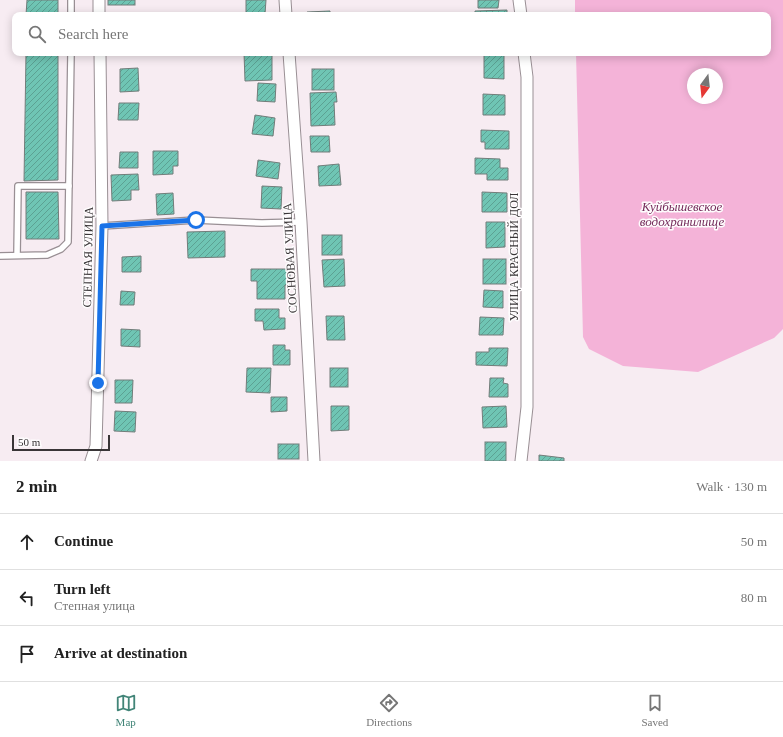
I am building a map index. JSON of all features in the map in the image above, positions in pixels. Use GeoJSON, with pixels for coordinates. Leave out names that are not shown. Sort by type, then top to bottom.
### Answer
{"type":"FeatureCollection","features":[{"type":"Feature","properties":{"kind":"street"},"geometry":{"type":"LineString","coordinates":[[99,0],[99,12]]}},
{"type":"Feature","properties":{"kind":"street"},"geometry":{"type":"LineString","coordinates":[[285,0],[286,12]]}},
{"type":"Feature","properties":{"kind":"street"},"geometry":{"type":"LineString","coordinates":[[519,0],[521,12]]}},
{"type":"Feature","properties":{"kind":"street","name":"СТЕПНАЯ УЛИЦА"},"geometry":{"type":"LineString","coordinates":[[91,461],[96,446],[102,226],[100,56]]}},
{"type":"Feature","properties":{"kind":"street","name":"СОСНОВАЯ УЛИЦА"},"geometry":{"type":"LineString","coordinates":[[289,56],[301,222],[314,461]]}},
{"type":"Feature","properties":{"kind":"street","name":"УЛИЦА КРАСНЫЙ ДОЛ"},"geometry":{"type":"LineString","coordinates":[[521,461],[527,407],[527,76],[524,56]]}},
{"type":"Feature","properties":{"kind":"lane"},"geometry":{"type":"LineString","coordinates":[[71,0],[71,12]]}},
{"type":"Feature","properties":{"kind":"lane"},"geometry":{"type":"LineString","coordinates":[[0,256],[47,255],[60,249],[68,242],[71,56]]}},
{"type":"Feature","properties":{"kind":"lane"},"geometry":{"type":"LineString","coordinates":[[17,255],[18,186],[69,186]]}},
{"type":"Feature","properties":{"kind":"lane"},"geometry":{"type":"LineString","coordinates":[[102,226],[196,220],[301,222]]}},
{"type":"Feature","properties":{"kind":"water","name":"Куйбышевское водохранилище"},"geometry":{"type":"Polygon","coordinates":[[[575,0],[783,0],[783,329],[774,338],[698,372],[623,366],[589,349],[583,337],[576,56],[771,56],[771,12],[575,12],[575,0]]]}},
{"type":"Feature","properties":{"kind":"building"},"geometry":{"type":"Polygon","coordinates":[[[27,0],[58,0],[58,12],[26,12],[27,0]]]}},
{"type":"Feature","properties":{"kind":"building"},"geometry":{"type":"Polygon","coordinates":[[[108,0],[135,0],[135,5],[108,5],[108,0]]]}},
{"type":"Feature","properties":{"kind":"building"},"geometry":{"type":"Polygon","coordinates":[[[246,0],[266,0],[265,12],[246,12],[246,0]]]}},
{"type":"Feature","properties":{"kind":"building"},"geometry":{"type":"Polygon","coordinates":[[[478,0],[499,0],[498,8],[478,8],[478,0]]]}},
{"type":"Feature","properties":{"kind":"building"},"geometry":{"type":"Polygon","coordinates":[[[507,10],[507,12],[475,12],[507,10]]]}},
{"type":"Feature","properties":{"kind":"building"},"geometry":{"type":"Polygon","coordinates":[[[330,11],[330,12],[307,12],[330,11]]]}},
{"type":"Feature","properties":{"kind":"building"},"geometry":{"type":"Polygon","coordinates":[[[26,56],[58,56],[58,180],[24,181],[26,56]]]}},
{"type":"Feature","properties":{"kind":"building"},"geometry":{"type":"Polygon","coordinates":[[[244,56],[272,56],[272,80],[245,81],[244,56]]]}},
{"type":"Feature","properties":{"kind":"building"},"geometry":{"type":"Polygon","coordinates":[[[484,56],[504,56],[504,79],[484,78],[484,56]]]}},
{"type":"Feature","properties":{"kind":"building"},"geometry":{"type":"Polygon","coordinates":[[[138,68],[139,91],[120,92],[120,69],[138,68]]]}},
{"type":"Feature","properties":{"kind":"building"},"geometry":{"type":"Polygon","coordinates":[[[312,69],[334,69],[334,90],[312,90],[312,69]]]}},
{"type":"Feature","properties":{"kind":"building"},"geometry":{"type":"Polygon","coordinates":[[[258,83],[276,84],[275,102],[257,101],[258,83]]]}},
{"type":"Feature","properties":{"kind":"building"},"geometry":{"type":"Polygon","coordinates":[[[336,92],[337,102],[334,102],[335,125],[311,126],[310,93],[336,92]]]}},
{"type":"Feature","properties":{"kind":"building"},"geometry":{"type":"Polygon","coordinates":[[[483,94],[505,95],[505,115],[483,115],[483,94]]]}},
{"type":"Feature","properties":{"kind":"building"},"geometry":{"type":"Polygon","coordinates":[[[119,103],[139,103],[138,120],[118,120],[119,103]]]}},
{"type":"Feature","properties":{"kind":"building"},"geometry":{"type":"Polygon","coordinates":[[[255,115],[275,118],[273,136],[252,134],[255,115]]]}},
{"type":"Feature","properties":{"kind":"building"},"geometry":{"type":"Polygon","coordinates":[[[481,130],[509,131],[509,149],[485,149],[485,142],[481,142],[481,130]]]}},
{"type":"Feature","properties":{"kind":"building"},"geometry":{"type":"Polygon","coordinates":[[[310,136],[329,136],[330,152],[311,152],[310,136]]]}},
{"type":"Feature","properties":{"kind":"building"},"geometry":{"type":"Polygon","coordinates":[[[153,151],[178,151],[178,166],[173,166],[173,174],[153,175],[153,151]]]}},
{"type":"Feature","properties":{"kind":"building"},"geometry":{"type":"Polygon","coordinates":[[[120,152],[138,152],[138,168],[119,168],[120,152]]]}},
{"type":"Feature","properties":{"kind":"building"},"geometry":{"type":"Polygon","coordinates":[[[475,158],[500,159],[500,168],[508,168],[508,180],[487,180],[487,174],[475,174],[475,158]]]}},
{"type":"Feature","properties":{"kind":"building"},"geometry":{"type":"Polygon","coordinates":[[[258,160],[280,163],[278,179],[256,176],[258,160]]]}},
{"type":"Feature","properties":{"kind":"building"},"geometry":{"type":"Polygon","coordinates":[[[339,164],[341,185],[319,186],[318,166],[339,164]]]}},
{"type":"Feature","properties":{"kind":"building"},"geometry":{"type":"Polygon","coordinates":[[[138,174],[139,190],[131,190],[131,200],[112,201],[111,175],[138,174]]]}},
{"type":"Feature","properties":{"kind":"building"},"geometry":{"type":"Polygon","coordinates":[[[262,186],[282,187],[281,209],[261,208],[262,186]]]}},
{"type":"Feature","properties":{"kind":"building"},"geometry":{"type":"Polygon","coordinates":[[[26,192],[58,192],[59,239],[26,239],[26,192]]]}},
{"type":"Feature","properties":{"kind":"building"},"geometry":{"type":"Polygon","coordinates":[[[482,192],[507,193],[507,212],[482,212],[482,192]]]}},
{"type":"Feature","properties":{"kind":"building"},"geometry":{"type":"Polygon","coordinates":[[[173,193],[174,214],[157,215],[156,194],[173,193]]]}},
{"type":"Feature","properties":{"kind":"building"},"geometry":{"type":"Polygon","coordinates":[[[486,222],[505,222],[505,247],[486,248],[486,222]]]}},
{"type":"Feature","properties":{"kind":"building"},"geometry":{"type":"Polygon","coordinates":[[[225,231],[225,257],[188,258],[187,232],[225,231]]]}},
{"type":"Feature","properties":{"kind":"building"},"geometry":{"type":"Polygon","coordinates":[[[322,235],[342,235],[342,255],[322,255],[322,235]]]}},
{"type":"Feature","properties":{"kind":"building"},"geometry":{"type":"Polygon","coordinates":[[[141,256],[141,272],[122,272],[122,257],[141,256]]]}},
{"type":"Feature","properties":{"kind":"building"},"geometry":{"type":"Polygon","coordinates":[[[344,259],[345,286],[324,287],[322,260],[344,259]]]}},
{"type":"Feature","properties":{"kind":"building"},"geometry":{"type":"Polygon","coordinates":[[[483,259],[506,259],[506,284],[483,284],[483,259]]]}},
{"type":"Feature","properties":{"kind":"building"},"geometry":{"type":"Polygon","coordinates":[[[251,269],[290,269],[290,285],[285,285],[285,299],[257,299],[257,281],[251,281],[251,269]]]}},
{"type":"Feature","properties":{"kind":"building"},"geometry":{"type":"Polygon","coordinates":[[[484,290],[503,291],[503,308],[483,307],[484,290]]]}},
{"type":"Feature","properties":{"kind":"building"},"geometry":{"type":"Polygon","coordinates":[[[121,291],[135,292],[134,305],[120,305],[121,291]]]}},
{"type":"Feature","properties":{"kind":"building"},"geometry":{"type":"Polygon","coordinates":[[[255,309],[279,309],[279,318],[285,318],[285,329],[264,330],[263,321],[255,321],[255,309]]]}},
{"type":"Feature","properties":{"kind":"building"},"geometry":{"type":"Polygon","coordinates":[[[326,316],[344,316],[345,340],[327,340],[326,316]]]}},
{"type":"Feature","properties":{"kind":"building"},"geometry":{"type":"Polygon","coordinates":[[[480,317],[504,318],[503,335],[479,335],[480,317]]]}},
{"type":"Feature","properties":{"kind":"building"},"geometry":{"type":"Polygon","coordinates":[[[121,329],[140,330],[140,347],[121,346],[121,329]]]}},
{"type":"Feature","properties":{"kind":"building"},"geometry":{"type":"Polygon","coordinates":[[[273,345],[285,345],[285,350],[290,350],[290,365],[273,365],[273,345]]]}},
{"type":"Feature","properties":{"kind":"building"},"geometry":{"type":"Polygon","coordinates":[[[489,348],[508,348],[507,366],[476,365],[476,352],[489,352],[489,348]]]}},
{"type":"Feature","properties":{"kind":"building"},"geometry":{"type":"Polygon","coordinates":[[[247,368],[271,368],[270,393],[246,392],[247,368]]]}},
{"type":"Feature","properties":{"kind":"building"},"geometry":{"type":"Polygon","coordinates":[[[330,368],[348,368],[348,387],[330,387],[330,368]]]}},
{"type":"Feature","properties":{"kind":"building"},"geometry":{"type":"Polygon","coordinates":[[[490,378],[504,378],[503,383],[508,384],[508,397],[489,397],[490,378]]]}},
{"type":"Feature","properties":{"kind":"building"},"geometry":{"type":"Polygon","coordinates":[[[115,380],[133,380],[132,403],[115,403],[115,380]]]}},
{"type":"Feature","properties":{"kind":"building"},"geometry":{"type":"Polygon","coordinates":[[[271,397],[287,397],[287,411],[271,412],[271,397]]]}},
{"type":"Feature","properties":{"kind":"building"},"geometry":{"type":"Polygon","coordinates":[[[331,406],[349,406],[349,430],[331,431],[331,406]]]}},
{"type":"Feature","properties":{"kind":"building"},"geometry":{"type":"Polygon","coordinates":[[[506,406],[507,427],[483,428],[482,407],[506,406]]]}},
{"type":"Feature","properties":{"kind":"building"},"geometry":{"type":"Polygon","coordinates":[[[115,411],[136,412],[135,432],[114,431],[115,411]]]}},
{"type":"Feature","properties":{"kind":"building"},"geometry":{"type":"Polygon","coordinates":[[[485,442],[506,442],[506,461],[485,461],[485,442]]]}},
{"type":"Feature","properties":{"kind":"building"},"geometry":{"type":"Polygon","coordinates":[[[278,444],[299,444],[299,459],[278,459],[278,444]]]}},
{"type":"Feature","properties":{"kind":"building"},"geometry":{"type":"Polygon","coordinates":[[[539,455],[564,458],[564,461],[539,461],[539,455]]]}},
{"type":"Feature","properties":{"kind":"route"},"geometry":{"type":"LineString","coordinates":[[98,383],[102,226],[196,220]]}}]}
